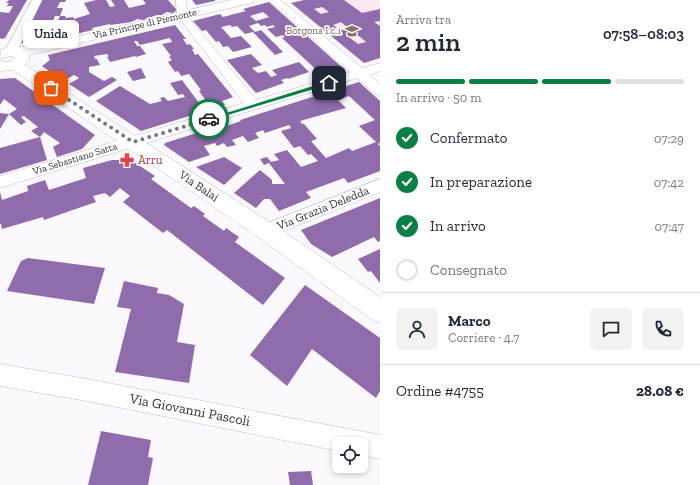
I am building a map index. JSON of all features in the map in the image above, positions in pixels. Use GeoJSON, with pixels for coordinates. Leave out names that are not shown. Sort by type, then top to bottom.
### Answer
{"type":"FeatureCollection","features":[{"type":"Feature","properties":{"kind":"street"},"geometry":{"type":"LineString","coordinates":[[7,61],[37,0]]}},
{"type":"Feature","properties":{"kind":"street"},"geometry":{"type":"LineString","coordinates":[[181,0],[182,15],[253,106]]}},
{"type":"Feature","properties":{"kind":"street","name":"Via Principe di Piemonte"},"geometry":{"type":"LineString","coordinates":[[7,61],[37,50],[247,0]]}},
{"type":"Feature","properties":{"kind":"street"},"geometry":{"type":"LineString","coordinates":[[274,0],[380,91]]}},
{"type":"Feature","properties":{"kind":"street","name":"Via Balai"},"geometry":{"type":"LineString","coordinates":[[7,61],[133,142],[266,231],[380,311]]}},
{"type":"Feature","properties":{"kind":"street","name":"Via Sebastiano Satta"},"geometry":{"type":"LineString","coordinates":[[0,182],[380,68]]}},
{"type":"Feature","properties":{"kind":"street","name":"Via Grazia Deledda"},"geometry":{"type":"LineString","coordinates":[[266,231],[380,185]]}},
{"type":"Feature","properties":{"kind":"street","name":"Via Giovanni Pascoli"},"geometry":{"type":"LineString","coordinates":[[0,375],[380,447]]}},
{"type":"Feature","properties":{"kind":"shaded area","name":"Borgona I.c.1"},"geometry":{"type":"Polygon","coordinates":[[[304,0],[380,0],[380,58],[364,63],[291,3],[304,0]]]}},
{"type":"Feature","properties":{"kind":"building"},"geometry":{"type":"Polygon","coordinates":[[[9,0],[27,0],[5,38],[2,39],[0,38],[0,12],[9,13],[13,6],[7,6],[9,3],[6,3],[9,0]]]}},
{"type":"Feature","properties":{"kind":"building"},"geometry":{"type":"Polygon","coordinates":[[[42,0],[66,0],[65,2],[60,2],[57,8],[63,8],[60,16],[55,16],[53,21],[49,20],[47,24],[30,23],[42,0]]]}},
{"type":"Feature","properties":{"kind":"building"},"geometry":{"type":"Polygon","coordinates":[[[96,0],[106,0],[110,7],[115,6],[111,0],[124,0],[129,8],[146,4],[143,0],[168,0],[177,10],[173,13],[166,12],[163,15],[157,15],[143,20],[137,19],[132,22],[110,24],[92,28],[93,30],[31,44],[20,43],[27,28],[46,29],[44,33],[51,34],[56,23],[60,22],[58,20],[60,16],[65,16],[66,18],[73,17],[74,19],[90,14],[84,3],[96,0]]]}},
{"type":"Feature","properties":{"kind":"building"},"geometry":{"type":"Polygon","coordinates":[[[192,0],[215,0],[215,1],[196,5],[192,0]]]}},
{"type":"Feature","properties":{"kind":"building","name":"Borgona I.c.1"},"geometry":{"type":"Polygon","coordinates":[[[304,0],[344,0],[362,13],[380,9],[380,21],[374,22],[380,26],[380,58],[364,63],[291,3],[304,0]],[[322,7],[314,9],[321,14],[329,12],[322,7]],[[341,22],[333,25],[340,30],[348,28],[341,22]],[[359,36],[350,38],[358,44],[366,42],[359,36]]]}},
{"type":"Feature","properties":{"kind":"building"},"geometry":{"type":"Polygon","coordinates":[[[269,2],[344,69],[322,75],[282,38],[285,37],[283,35],[276,37],[267,29],[275,27],[273,25],[267,27],[265,25],[261,26],[258,23],[249,26],[255,32],[261,30],[283,52],[275,55],[253,32],[245,34],[237,26],[232,27],[230,25],[221,27],[231,38],[241,36],[252,47],[233,52],[228,46],[223,47],[219,41],[216,42],[206,30],[202,31],[193,21],[220,14],[223,17],[246,11],[243,9],[269,2]],[[263,12],[250,16],[256,21],[269,17],[263,12]]]}},
{"type":"Feature","properties":{"kind":"building"},"geometry":{"type":"Polygon","coordinates":[[[175,25],[186,39],[183,39],[187,45],[190,44],[194,49],[192,49],[195,55],[198,54],[233,97],[222,101],[225,105],[212,109],[199,91],[201,90],[189,74],[181,76],[178,71],[175,72],[168,62],[172,60],[169,57],[171,56],[162,44],[172,42],[170,38],[140,45],[137,41],[134,41],[146,54],[136,57],[110,62],[107,54],[94,56],[100,65],[89,67],[89,72],[104,81],[112,77],[117,80],[89,97],[69,84],[79,78],[74,75],[63,81],[42,66],[50,60],[48,55],[175,25]]]}},
{"type":"Feature","properties":{"kind":"building"},"geometry":{"type":"Polygon","coordinates":[[[251,54],[262,65],[252,68],[258,73],[266,71],[271,77],[277,75],[272,70],[299,62],[309,72],[281,80],[284,83],[256,93],[227,60],[251,54]]]}},
{"type":"Feature","properties":{"kind":"building"},"geometry":{"type":"Polygon","coordinates":[[[141,68],[146,78],[133,81],[127,72],[141,68]]]}},
{"type":"Feature","properties":{"kind":"building"},"geometry":{"type":"Polygon","coordinates":[[[15,78],[95,135],[82,149],[57,157],[53,147],[60,143],[44,132],[40,137],[31,131],[38,127],[24,116],[21,117],[26,122],[21,125],[9,114],[17,109],[4,99],[0,105],[0,79],[15,78]]]}},
{"type":"Feature","properties":{"kind":"building"},"geometry":{"type":"Polygon","coordinates":[[[182,80],[205,111],[141,131],[96,101],[120,86],[150,104],[162,101],[160,98],[164,97],[168,101],[185,97],[183,94],[178,95],[170,83],[182,80]]]}},
{"type":"Feature","properties":{"kind":"building"},"geometry":{"type":"Polygon","coordinates":[[[359,82],[380,101],[380,143],[378,144],[380,146],[380,171],[348,183],[344,178],[306,192],[311,198],[279,211],[270,199],[264,199],[256,208],[234,193],[260,170],[272,180],[272,184],[285,184],[269,163],[264,165],[260,159],[267,157],[271,162],[279,160],[274,154],[287,150],[301,167],[318,161],[311,154],[308,155],[300,146],[294,148],[281,131],[291,128],[289,125],[265,133],[263,130],[255,133],[259,138],[248,142],[243,136],[232,140],[236,145],[227,147],[224,143],[217,146],[215,143],[204,146],[210,155],[189,162],[164,145],[165,143],[222,125],[224,127],[241,121],[240,120],[359,82]],[[349,96],[338,100],[346,108],[300,121],[317,139],[311,141],[326,158],[349,148],[352,151],[376,142],[359,126],[375,120],[349,96]]]}},
{"type":"Feature","properties":{"kind":"building"},"geometry":{"type":"Polygon","coordinates":[[[0,113],[9,114],[0,129],[0,113]]]}},
{"type":"Feature","properties":{"kind":"building"},"geometry":{"type":"Polygon","coordinates":[[[40,137],[47,160],[0,174],[0,148],[40,137]]]}},
{"type":"Feature","properties":{"kind":"building"},"geometry":{"type":"Polygon","coordinates":[[[224,157],[242,168],[224,185],[196,167],[224,157]]]}},
{"type":"Feature","properties":{"kind":"building"},"geometry":{"type":"Polygon","coordinates":[[[112,160],[131,160],[155,176],[151,179],[191,208],[194,206],[205,214],[203,216],[224,231],[226,228],[239,237],[235,242],[285,278],[263,305],[167,230],[163,233],[123,202],[130,196],[120,188],[110,197],[105,193],[93,196],[96,202],[44,220],[43,217],[2,229],[0,224],[0,192],[2,200],[28,191],[27,186],[45,180],[49,190],[86,178],[83,168],[112,160]]]}},
{"type":"Feature","properties":{"kind":"building"},"geometry":{"type":"Polygon","coordinates":[[[380,198],[380,241],[378,242],[374,237],[332,257],[311,244],[301,230],[380,198]]]}},
{"type":"Feature","properties":{"kind":"building"},"geometry":{"type":"Polygon","coordinates":[[[380,249],[380,283],[371,271],[368,272],[358,259],[380,249]]]}},
{"type":"Feature","properties":{"kind":"building"},"geometry":{"type":"Polygon","coordinates":[[[28,258],[105,268],[94,304],[7,291],[21,261],[28,258]]]}},
{"type":"Feature","properties":{"kind":"building"},"geometry":{"type":"Polygon","coordinates":[[[124,281],[158,288],[157,293],[169,295],[184,304],[177,342],[195,345],[189,383],[115,372],[131,309],[117,307],[124,281]]]}},
{"type":"Feature","properties":{"kind":"building"},"geometry":{"type":"Polygon","coordinates":[[[305,285],[380,338],[380,391],[376,398],[312,349],[287,386],[250,355],[305,285]]]}},
{"type":"Feature","properties":{"kind":"building"},"geometry":{"type":"Polygon","coordinates":[[[101,431],[151,440],[148,457],[153,458],[148,485],[88,485],[101,431]]]}},
{"type":"Feature","properties":{"kind":"building"},"geometry":{"type":"Polygon","coordinates":[[[311,471],[313,485],[290,485],[288,472],[311,471]]]}},
{"type":"Feature","properties":{"kind":"way so far"},"geometry":{"type":"LineString","coordinates":[[51,88],[133,142],[209,119]]}},
{"type":"Feature","properties":{"kind":"place","name":"Borgona I.c.1"},"geometry":{"type":"Point","coordinates":[352,31]}},
{"type":"Feature","properties":{"kind":"place","name":"Unida"},"geometry":{"type":"Point","coordinates":[51,88]}},
{"type":"Feature","properties":{"kind":"place","name":"Arru"},"geometry":{"type":"Point","coordinates":[127,160]}},
{"type":"Feature","properties":{"kind":"route"},"geometry":{"type":"LineString","coordinates":[[209,119],[329,83]]}}]}
